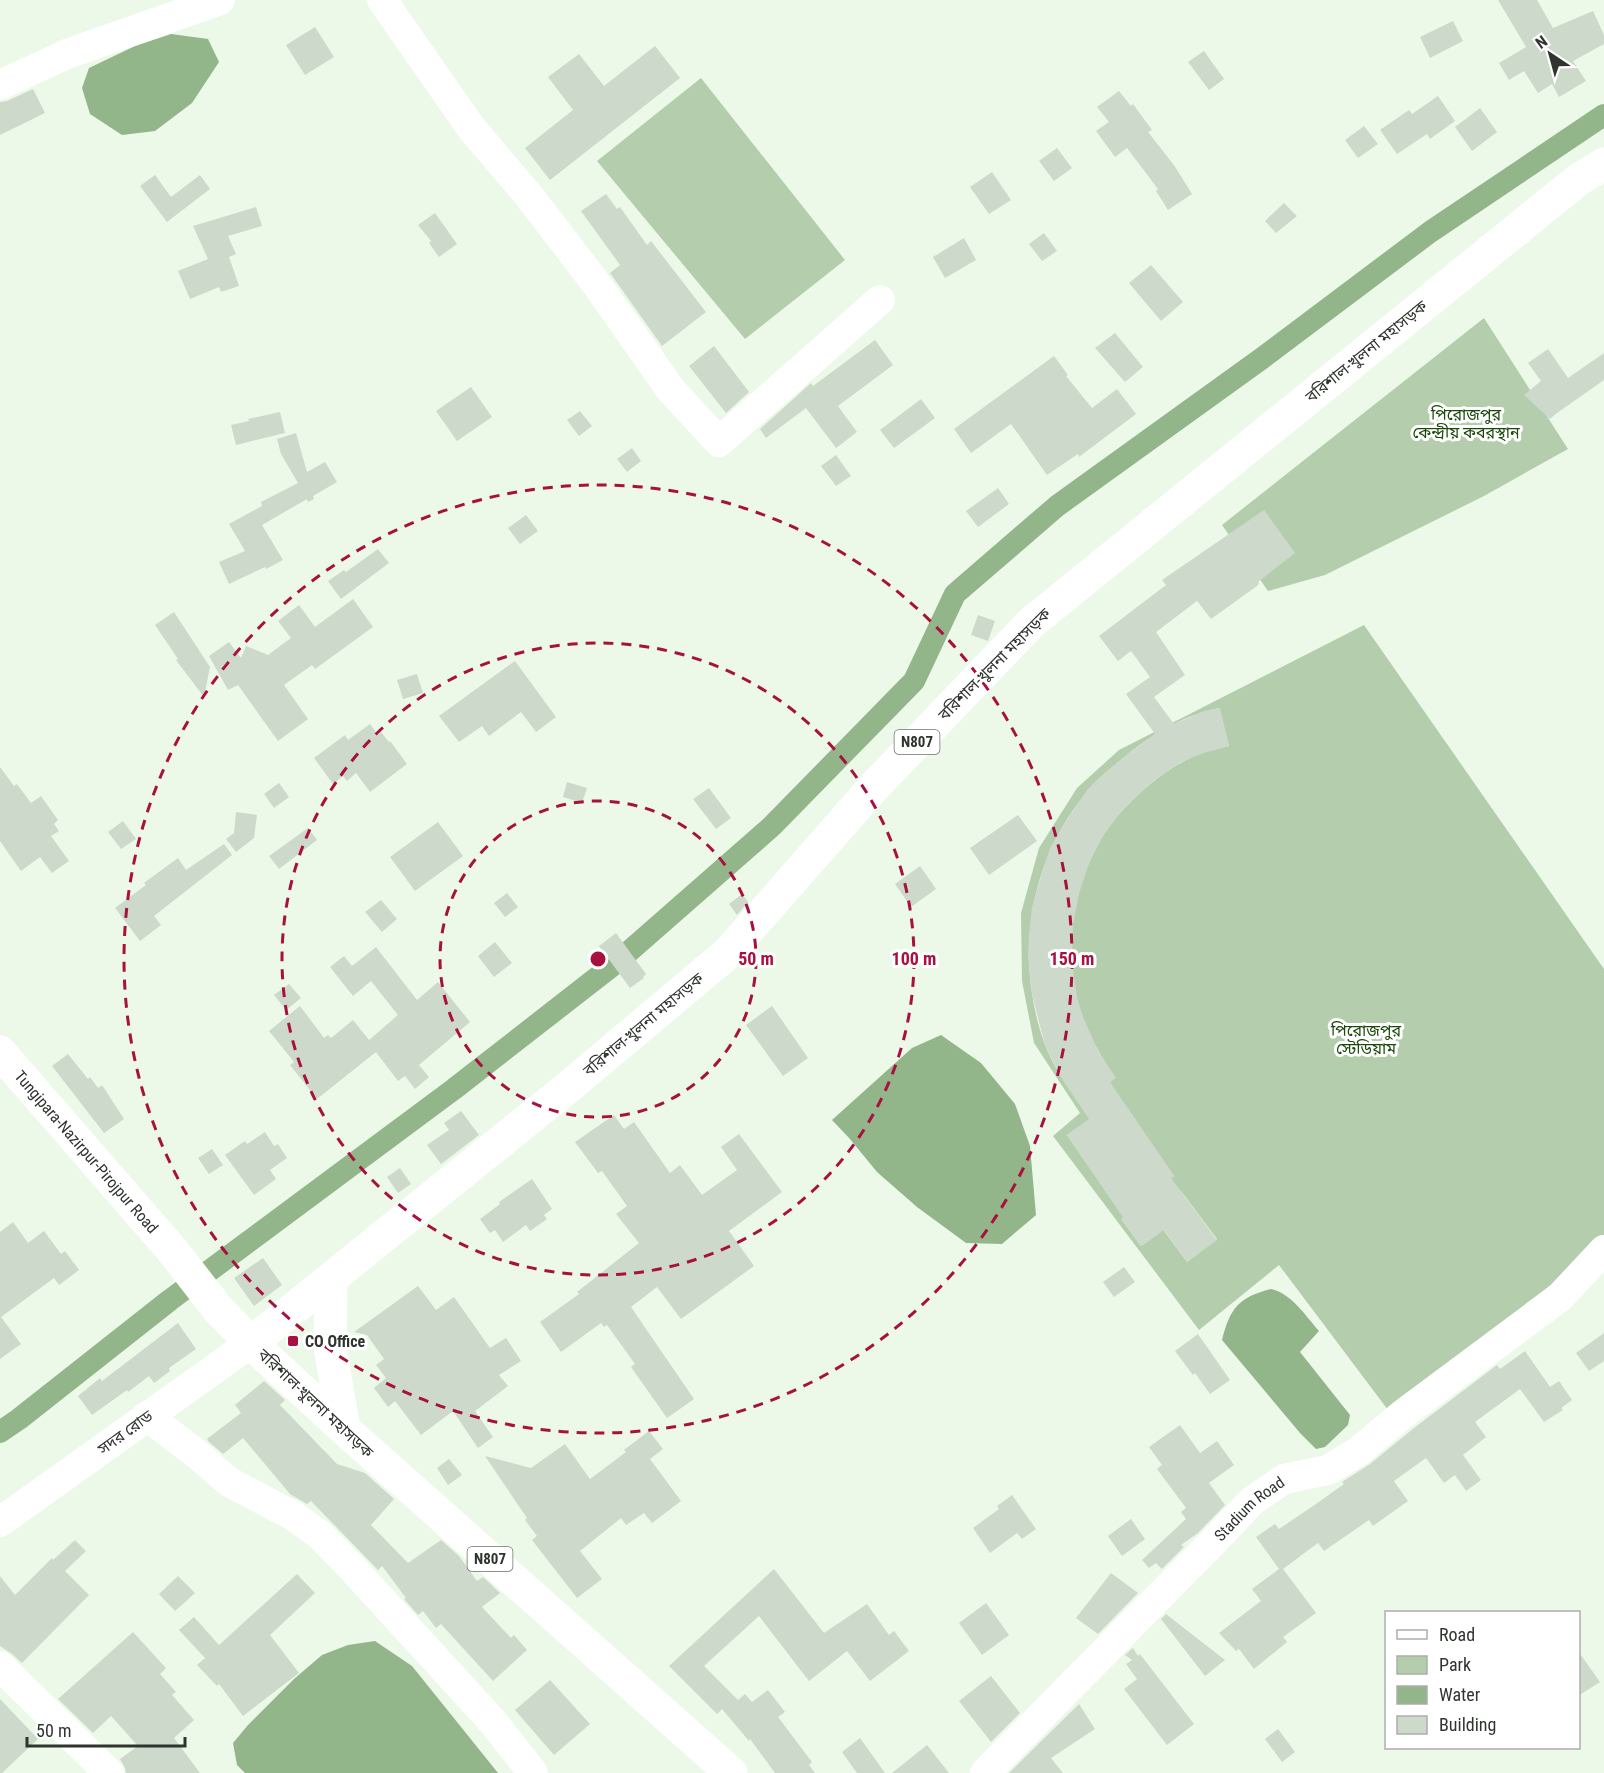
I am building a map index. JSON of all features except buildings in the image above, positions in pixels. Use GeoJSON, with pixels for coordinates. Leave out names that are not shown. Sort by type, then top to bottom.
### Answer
{"type":"FeatureCollection","features":[{"type":"Feature","properties":{"kind":"main road","name":"বরিশাল-খুলনা মহাসড়ক"},"geometry":{"type":"LineString","coordinates":[[731,1773],[344,1429],[251,1343],[332,1280],[566,1089],[728,953],[872,789],[1031,623],[1578,180],[1604,164]]}},
{"type":"Feature","properties":{"kind":"main road","name":"Tungipara-Nazirpur-Pirojpur Road"},"geometry":{"type":"LineString","coordinates":[[0,1052],[172,1250],[218,1309],[251,1343]]}},
{"type":"Feature","properties":{"kind":"main road"},"geometry":{"type":"LineString","coordinates":[[332,1280],[330,1347],[344,1429]]}},
{"type":"Feature","properties":{"kind":"street"},"geometry":{"type":"LineString","coordinates":[[0,86],[67,54],[220,0]]}},
{"type":"Feature","properties":{"kind":"street"},"geometry":{"type":"LineString","coordinates":[[382,0],[472,129],[529,196],[588,273],[671,390],[719,442],[880,300]]}},
{"type":"Feature","properties":{"kind":"street","name":"Stadium Road"},"geometry":{"type":"LineString","coordinates":[[985,1773],[1252,1501],[1284,1479],[1328,1470],[1359,1451],[1403,1414],[1560,1297],[1604,1250]]}},
{"type":"Feature","properties":{"kind":"street","name":"সদর রোড"},"geometry":{"type":"LineString","coordinates":[[0,1522],[251,1343]]}},
{"type":"Feature","properties":{"kind":"street"},"geometry":{"type":"LineString","coordinates":[[147,1416],[229,1482],[292,1515],[318,1534],[493,1722],[533,1773]]}},
{"type":"Feature","properties":{"kind":"street"},"geometry":{"type":"LineString","coordinates":[[0,1666],[109,1773]]}},
{"type":"Feature","properties":{"kind":"green space"},"geometry":{"type":"Polygon","coordinates":[[[701,78],[845,260],[745,339],[597,161],[701,78]]]}},
{"type":"Feature","properties":{"kind":"green space","name":"পিরোজপুর কেন্দ্রীয় কবরস্থান"},"geometry":{"type":"Polygon","coordinates":[[[1484,318],[1568,449],[1484,496],[1325,575],[1268,591],[1222,525],[1484,318]]]}},
{"type":"Feature","properties":{"kind":"green space","name":"পিরোজপুর স্টেডিয়াম"},"geometry":{"type":"Polygon","coordinates":[[[1364,625],[1604,969],[1604,1242],[1391,1414],[1279,1265],[1199,1330],[1053,1136],[1080,1113],[1034,1043],[1022,981],[1021,913],[1039,848],[1077,788],[1119,750],[1364,625]],[[1219,708],[1177,722],[1151,737],[1097,780],[1067,819],[1051,849],[1040,880],[1032,912],[1029,946],[1030,979],[1035,1012],[1048,1053],[1079,1104],[1115,1078],[1090,1034],[1076,994],[1071,944],[1079,893],[1097,846],[1110,825],[1133,800],[1161,776],[1182,762],[1205,752],[1229,746],[1219,708]],[[1120,1098],[1067,1135],[1120,1212],[1174,1176],[1120,1098]],[[1181,1191],[1151,1213],[1187,1262],[1217,1239],[1181,1191]],[[1121,1219],[1141,1246],[1158,1234],[1121,1219]]]}},
{"type":"Feature","properties":{"kind":"water"},"geometry":{"type":"Polygon","coordinates":[[[171,34],[208,39],[219,62],[192,103],[155,131],[122,135],[90,114],[82,88],[89,68],[135,46],[171,34]]]}},
{"type":"Feature","properties":{"kind":"water"},"geometry":{"type":"Polygon","coordinates":[[[941,1035],[981,1063],[1015,1104],[1030,1146],[1036,1215],[1002,1244],[966,1243],[917,1207],[877,1172],[832,1120],[912,1048],[941,1035]]]}},
{"type":"Feature","properties":{"kind":"water"},"geometry":{"type":"Polygon","coordinates":[[[1271,1289],[1292,1300],[1319,1331],[1300,1352],[1350,1415],[1348,1425],[1325,1447],[1316,1449],[1300,1433],[1222,1340],[1237,1306],[1251,1296],[1271,1289]]]}},
{"type":"Feature","properties":{"kind":"water"},"geometry":{"type":"Polygon","coordinates":[[[375,1641],[412,1666],[498,1773],[245,1773],[237,1765],[233,1743],[294,1679],[322,1655],[348,1645],[375,1641]]]}},
{"type":"Feature","properties":{"kind":"waterway"},"geometry":{"type":"LineString","coordinates":[[0,1432],[170,1300],[454,1089],[617,962],[772,826],[914,681],[955,594],[1057,506],[1261,359],[1430,232],[1604,115]]}},
{"type":"Feature","properties":{"kind":"place","name":"CO Office"},"geometry":{"type":"Point","coordinates":[293,1341]}}]}
